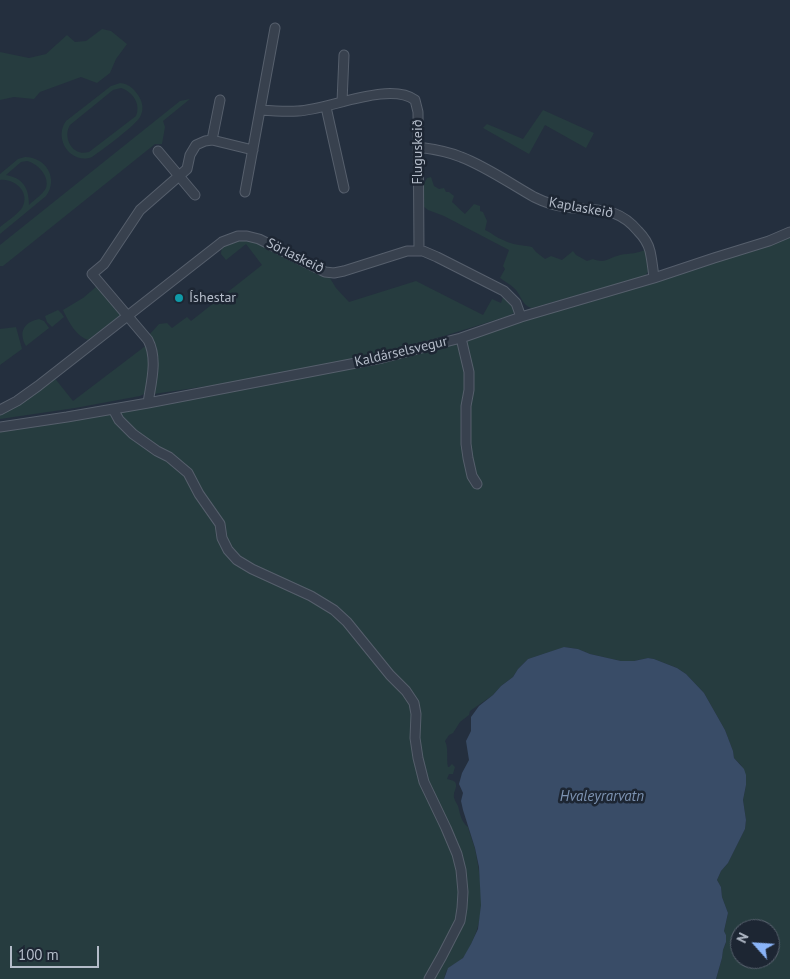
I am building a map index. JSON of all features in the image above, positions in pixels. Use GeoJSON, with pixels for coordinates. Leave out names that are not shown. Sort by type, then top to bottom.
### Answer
{"type":"FeatureCollection","features":[{"type":"Feature","properties":{"kind":"street"},"geometry":{"type":"LineString","coordinates":[[245,192],[275,28]]}},
{"type":"Feature","properties":{"kind":"street"},"geometry":{"type":"LineString","coordinates":[[342,102],[344,55]]}},
{"type":"Feature","properties":{"kind":"street","name":"Fluguskeið"},"geometry":{"type":"LineString","coordinates":[[260,110],[299,111],[385,94],[402,94],[415,100],[418,112],[419,250]]}},
{"type":"Feature","properties":{"kind":"street"},"geometry":{"type":"LineString","coordinates":[[212,140],[220,100]]}},
{"type":"Feature","properties":{"kind":"street"},"geometry":{"type":"LineString","coordinates":[[326,107],[344,188]]}},
{"type":"Feature","properties":{"kind":"street"},"geometry":{"type":"LineString","coordinates":[[148,403],[154,357],[152,348],[148,340],[92,274],[104,264],[140,210],[187,169],[190,155],[196,145],[212,140],[253,150]]}},
{"type":"Feature","properties":{"kind":"street","name":"Kaplaskeið"},"geometry":{"type":"LineString","coordinates":[[418,147],[460,156],[544,202],[568,208],[609,211],[620,215],[629,221],[644,237],[650,250],[654,278]]}},
{"type":"Feature","properties":{"kind":"street"},"geometry":{"type":"LineString","coordinates":[[158,150],[195,195]]}},
{"type":"Feature","properties":{"kind":"street","name":"Kaldárselsvegur"},"geometry":{"type":"LineString","coordinates":[[0,427],[148,403],[373,359],[461,338],[521,317],[654,278],[769,241],[790,232]]}},
{"type":"Feature","properties":{"kind":"street","name":"Sörlaskeið"},"geometry":{"type":"LineString","coordinates":[[0,410],[38,386],[222,242],[238,236],[259,238],[325,272],[344,271],[407,251],[419,250]]}},
{"type":"Feature","properties":{"kind":"street"},"geometry":{"type":"LineString","coordinates":[[419,250],[432,254],[504,291],[516,303],[521,317]]}},
{"type":"Feature","properties":{"kind":"street"},"geometry":{"type":"LineString","coordinates":[[461,338],[470,372],[466,406],[465,441],[472,476],[477,484]]}},
{"type":"Feature","properties":{"kind":"street"},"geometry":{"type":"LineString","coordinates":[[113,408],[119,420],[133,434],[157,452],[169,457],[188,473],[199,494],[220,524],[222,538],[228,550],[237,560],[252,569],[311,596],[334,610],[347,622],[414,703],[416,714],[415,738],[424,782],[456,854],[461,870],[463,892],[460,921],[429,979]]}},
{"type":"Feature","properties":{"kind":"green space"},"geometry":{"type":"Polygon","coordinates":[[[102,29],[111,31],[127,44],[116,59],[110,73],[97,83],[81,77],[40,92],[34,99],[14,97],[0,100],[0,52],[29,58],[46,54],[67,35],[75,42],[86,41],[102,29]]]}},
{"type":"Feature","properties":{"kind":"green space"},"geometry":{"type":"Polygon","coordinates":[[[120,83],[126,84],[138,95],[141,100],[142,109],[137,121],[92,157],[77,157],[71,154],[63,142],[63,128],[66,121],[111,86],[120,83]],[[121,88],[113,90],[70,125],[67,135],[68,141],[74,149],[83,153],[89,152],[136,116],[137,103],[132,95],[121,88]]]}},
{"type":"Feature","properties":{"kind":"green space"},"geometry":{"type":"Polygon","coordinates":[[[190,99],[163,121],[165,127],[162,144],[155,144],[3,266],[0,266],[0,245],[180,101],[190,99]]]}},
{"type":"Feature","properties":{"kind":"green space"},"geometry":{"type":"Polygon","coordinates":[[[543,110],[594,133],[586,148],[545,125],[529,154],[483,128],[487,124],[523,139],[543,110]]]}},
{"type":"Feature","properties":{"kind":"green space"},"geometry":{"type":"Polygon","coordinates":[[[32,158],[44,165],[51,176],[50,189],[46,196],[0,234],[0,227],[20,211],[24,202],[23,192],[16,184],[11,181],[0,180],[0,174],[18,159],[32,158]],[[21,162],[6,175],[21,181],[28,194],[29,205],[43,192],[47,183],[42,171],[31,162],[21,162]]]}},
{"type":"Feature","properties":{"kind":"green space"},"geometry":{"type":"Polygon","coordinates":[[[431,177],[434,186],[439,189],[444,188],[446,192],[454,196],[452,202],[465,214],[474,204],[480,206],[480,211],[483,212],[487,221],[485,230],[507,242],[532,247],[545,259],[551,256],[562,260],[573,251],[576,255],[587,261],[593,259],[604,261],[647,249],[649,270],[645,276],[532,308],[529,307],[514,288],[500,278],[505,269],[503,266],[509,250],[424,207],[422,190],[427,178],[431,177]]]}},
{"type":"Feature","properties":{"kind":"green space"},"geometry":{"type":"Polygon","coordinates":[[[790,235],[790,979],[716,979],[726,943],[724,931],[728,913],[722,897],[721,887],[717,880],[745,829],[746,820],[743,800],[746,785],[741,765],[734,758],[725,730],[704,693],[686,674],[677,668],[654,659],[621,661],[565,647],[528,659],[513,677],[493,695],[470,711],[469,715],[460,722],[445,741],[448,767],[452,764],[455,767],[453,774],[449,774],[447,779],[456,784],[454,798],[462,820],[468,827],[475,849],[481,885],[481,909],[476,933],[470,946],[461,960],[448,969],[444,979],[0,979],[0,424],[109,408],[122,413],[121,411],[265,383],[454,339],[462,348],[475,333],[790,235]]]}},
{"type":"Feature","properties":{"kind":"green space"},"geometry":{"type":"Polygon","coordinates":[[[239,239],[251,239],[325,270],[336,288],[349,302],[416,281],[483,315],[492,299],[501,303],[503,297],[508,299],[516,311],[505,317],[464,330],[336,364],[154,394],[151,391],[149,335],[159,324],[167,323],[172,328],[187,317],[191,321],[262,265],[246,244],[226,260],[221,254],[223,247],[227,243],[239,239]]]}},
{"type":"Feature","properties":{"kind":"green space"},"geometry":{"type":"Polygon","coordinates":[[[97,286],[122,314],[88,340],[76,332],[63,310],[83,298],[97,286]]]}},
{"type":"Feature","properties":{"kind":"green space"},"geometry":{"type":"Polygon","coordinates":[[[58,310],[64,317],[52,327],[47,322],[45,316],[58,310]]]}},
{"type":"Feature","properties":{"kind":"green space"},"geometry":{"type":"Polygon","coordinates":[[[34,320],[44,321],[49,328],[26,346],[23,336],[24,328],[34,320]]]}},
{"type":"Feature","properties":{"kind":"green space"},"geometry":{"type":"Polygon","coordinates":[[[16,327],[22,349],[0,365],[0,329],[16,327]]]}},
{"type":"Feature","properties":{"kind":"green space"},"geometry":{"type":"Polygon","coordinates":[[[148,344],[151,356],[144,394],[75,408],[0,419],[0,409],[53,376],[73,401],[148,344]]]}},
{"type":"Feature","properties":{"kind":"water","name":"Hvaleyrarvatn"},"geometry":{"type":"Polygon","coordinates":[[[564,647],[621,661],[654,659],[677,668],[686,674],[704,693],[725,730],[734,758],[744,769],[746,775],[743,800],[746,820],[745,829],[717,880],[721,887],[722,897],[728,913],[724,931],[726,942],[716,979],[444,979],[448,968],[463,958],[471,944],[478,929],[481,905],[479,867],[463,810],[461,801],[463,793],[459,784],[469,760],[466,741],[471,731],[471,717],[479,706],[513,677],[528,659],[564,647]]]}},
{"type":"Feature","properties":{"kind":"place","name":"Íshestar"},"geometry":{"type":"Point","coordinates":[179,298]}}]}
